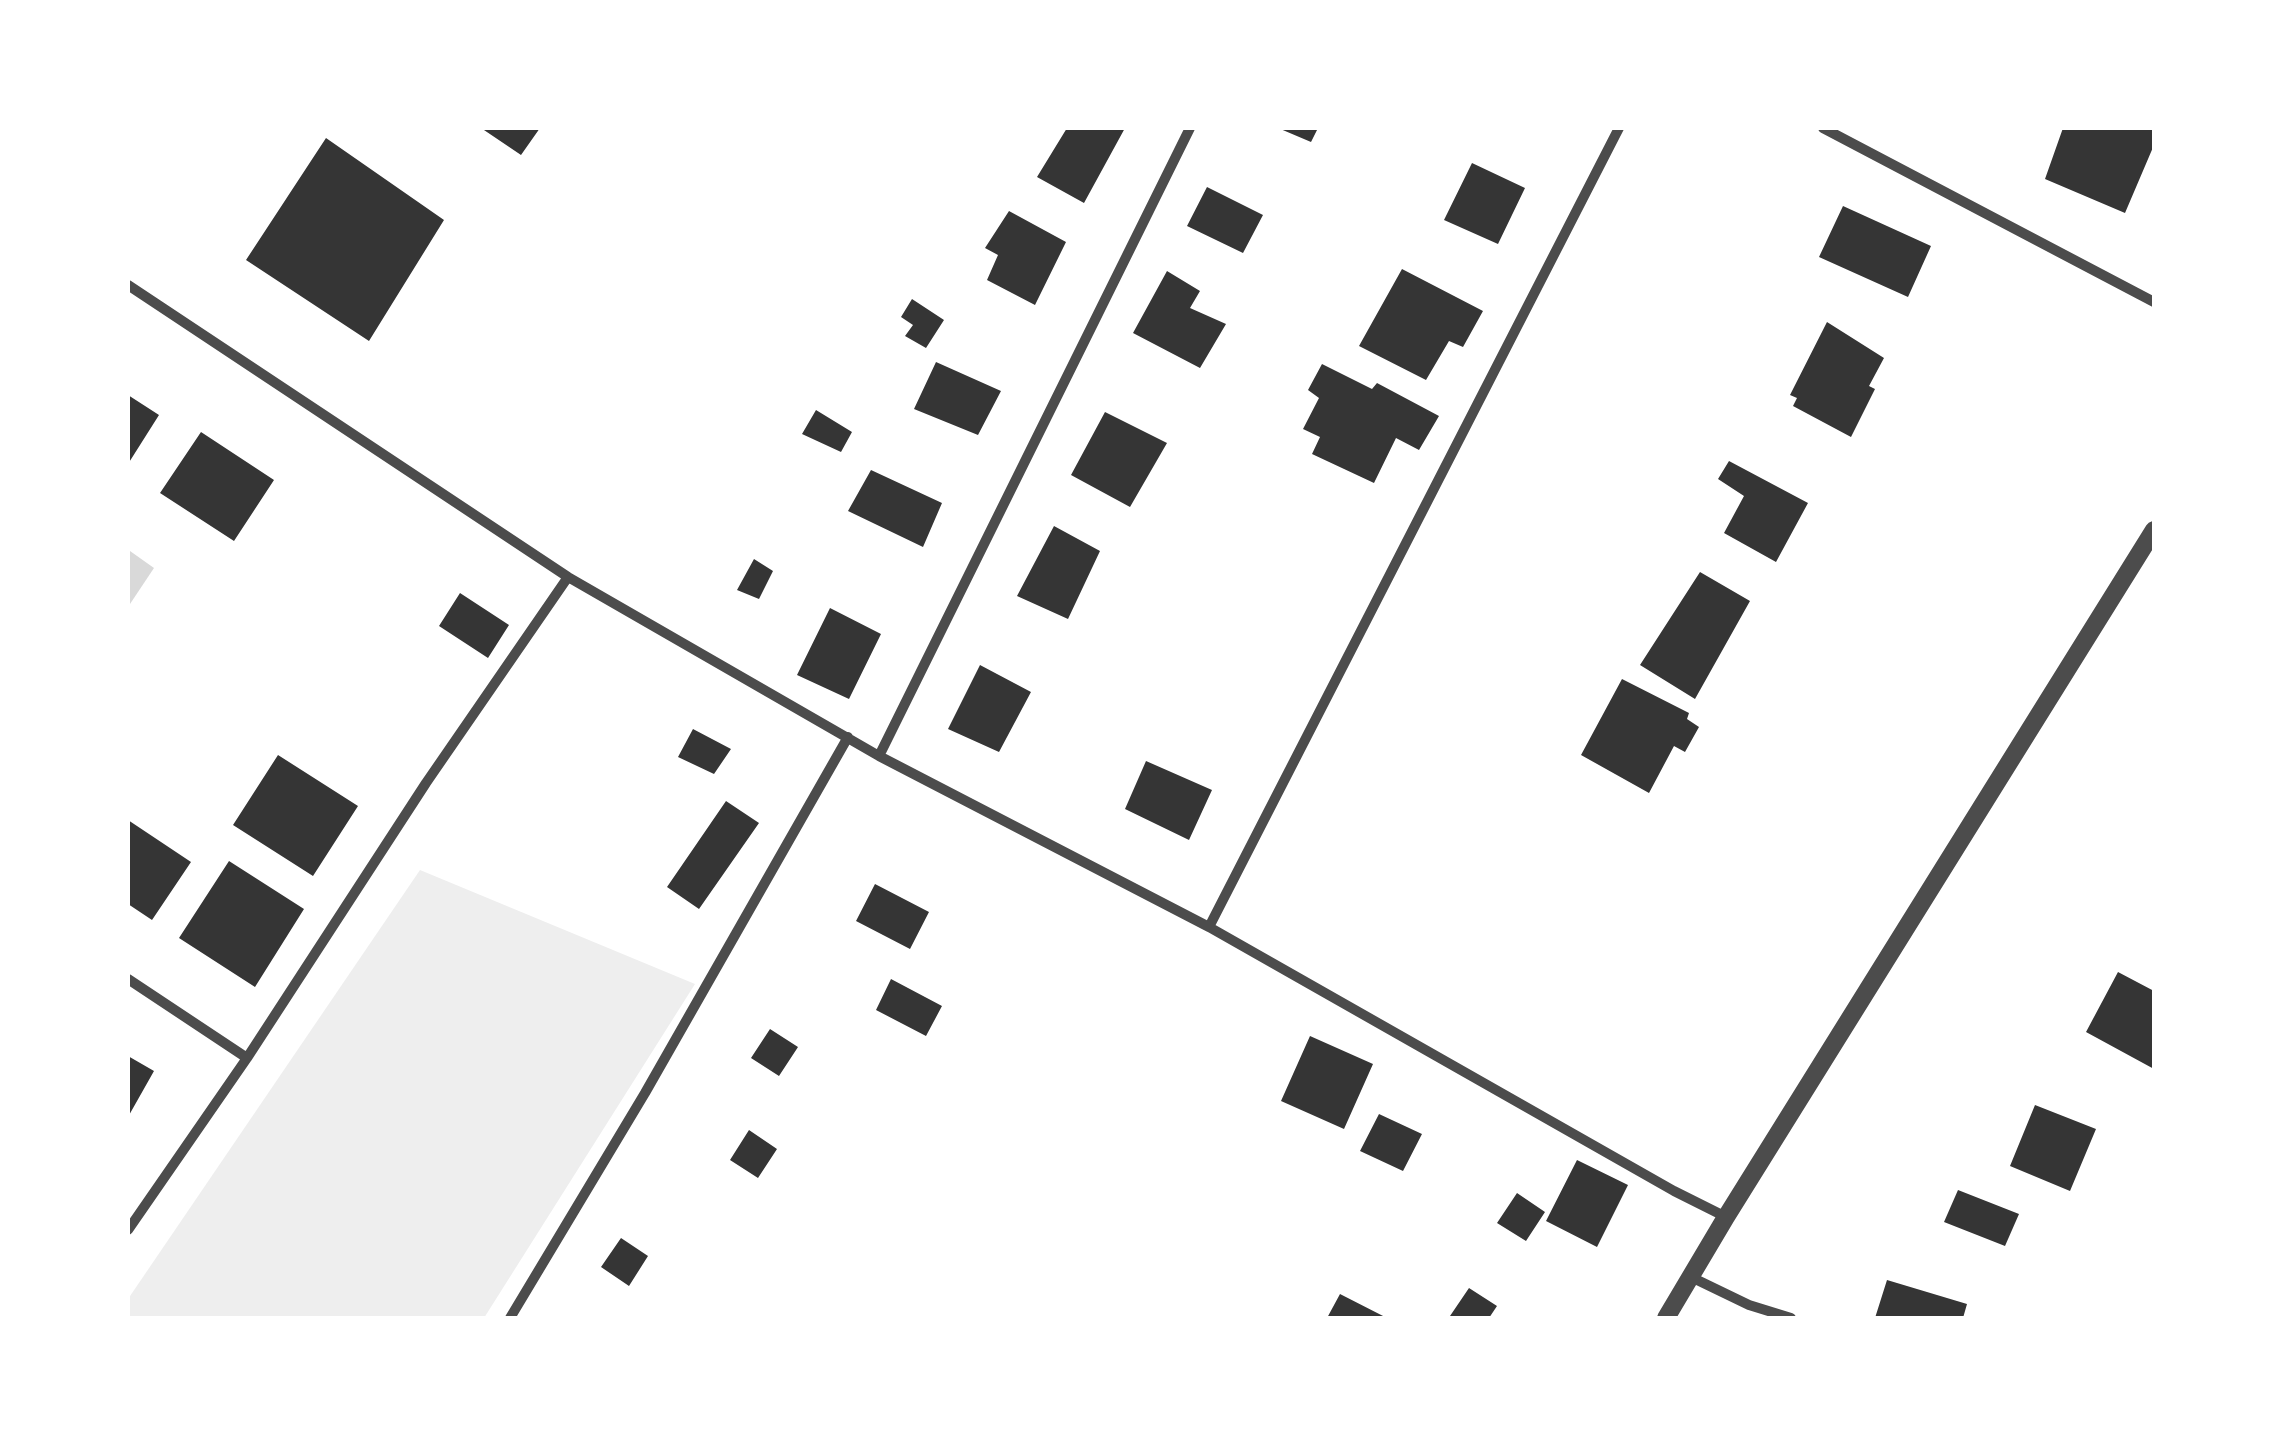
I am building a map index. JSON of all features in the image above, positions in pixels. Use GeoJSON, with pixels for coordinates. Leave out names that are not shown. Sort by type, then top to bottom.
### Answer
{"type":"FeatureCollection","features":[{"type":"Feature","properties":{"kind":"street"},"geometry":{"type":"LineString","coordinates":[[880,756],[1190,128]]}},
{"type":"Feature","properties":{"kind":"street"},"geometry":{"type":"LineString","coordinates":[[1209,927],[1618,128]]}},
{"type":"Feature","properties":{"kind":"street"},"geometry":{"type":"LineString","coordinates":[[1823,128],[2154,302]]}},
{"type":"Feature","properties":{"kind":"street"},"geometry":{"type":"LineString","coordinates":[[128,285],[568,578],[880,756],[1209,927],[1726,1217]]}},
{"type":"Feature","properties":{"kind":"street"},"geometry":{"type":"LineString","coordinates":[[1666,1318],[2154,530]]}},
{"type":"Feature","properties":{"kind":"street"},"geometry":{"type":"LineString","coordinates":[[128,1230],[426,782],[568,578]]}},
{"type":"Feature","properties":{"kind":"street"},"geometry":{"type":"LineString","coordinates":[[510,1318],[645,1093],[848,736]]}},
{"type":"Feature","properties":{"kind":"street"},"geometry":{"type":"LineString","coordinates":[[128,979],[246,1058]]}},
{"type":"Feature","properties":{"kind":"street"},"geometry":{"type":"LineString","coordinates":[[1692,1277],[1749,1305],[1791,1318]]}},
{"type":"Feature","properties":{"kind":"shaded area"},"geometry":{"type":"Polygon","coordinates":[[[130,551],[154,568],[128,607],[128,555],[130,551]]]}},
{"type":"Feature","properties":{"kind":"shaded area"},"geometry":{"type":"Polygon","coordinates":[[[420,870],[695,984],[484,1318],[128,1318],[128,1299],[420,870]]]}},
{"type":"Feature","properties":{"kind":"building"},"geometry":{"type":"Polygon","coordinates":[[[481,128],[540,128],[521,155],[481,128]]]}},
{"type":"Feature","properties":{"kind":"building"},"geometry":{"type":"Polygon","coordinates":[[[1067,128],[1125,128],[1084,203],[1037,177],[1067,128]]]}},
{"type":"Feature","properties":{"kind":"building"},"geometry":{"type":"Polygon","coordinates":[[[1278,128],[1318,128],[1311,142],[1278,128]]]}},
{"type":"Feature","properties":{"kind":"building"},"geometry":{"type":"Polygon","coordinates":[[[2063,128],[2154,128],[2154,145],[2125,213],[2045,179],[2063,128]]]}},
{"type":"Feature","properties":{"kind":"building"},"geometry":{"type":"Polygon","coordinates":[[[326,138],[444,220],[369,341],[246,260],[326,138]]]}},
{"type":"Feature","properties":{"kind":"building"},"geometry":{"type":"Polygon","coordinates":[[[1472,163],[1525,188],[1498,244],[1444,220],[1472,163]]]}},
{"type":"Feature","properties":{"kind":"building"},"geometry":{"type":"Polygon","coordinates":[[[1207,187],[1263,215],[1243,253],[1187,226],[1207,187]]]}},
{"type":"Feature","properties":{"kind":"building"},"geometry":{"type":"Polygon","coordinates":[[[1843,206],[1931,246],[1908,297],[1819,257],[1843,206]]]}},
{"type":"Feature","properties":{"kind":"building"},"geometry":{"type":"Polygon","coordinates":[[[1009,211],[1066,242],[1035,305],[987,280],[998,255],[985,248],[1009,211]]]}},
{"type":"Feature","properties":{"kind":"building"},"geometry":{"type":"Polygon","coordinates":[[[1402,269],[1483,311],[1463,347],[1449,341],[1426,380],[1359,346],[1402,269]]]}},
{"type":"Feature","properties":{"kind":"building"},"geometry":{"type":"Polygon","coordinates":[[[1167,271],[1200,291],[1190,308],[1226,324],[1200,368],[1133,333],[1167,271]]]}},
{"type":"Feature","properties":{"kind":"building"},"geometry":{"type":"Polygon","coordinates":[[[912,299],[944,320],[926,348],[905,336],[913,325],[901,317],[912,299]]]}},
{"type":"Feature","properties":{"kind":"building"},"geometry":{"type":"Polygon","coordinates":[[[1827,322],[1884,358],[1869,386],[1875,389],[1851,437],[1793,406],[1797,398],[1790,395],[1827,322]]]}},
{"type":"Feature","properties":{"kind":"building"},"geometry":{"type":"Polygon","coordinates":[[[936,362],[1001,391],[978,435],[914,409],[936,362]]]}},
{"type":"Feature","properties":{"kind":"building"},"geometry":{"type":"Polygon","coordinates":[[[1322,364],[1372,389],[1377,383],[1439,416],[1419,450],[1396,438],[1374,483],[1312,454],[1320,437],[1303,429],[1319,398],[1308,390],[1322,364]]]}},
{"type":"Feature","properties":{"kind":"building"},"geometry":{"type":"Polygon","coordinates":[[[128,395],[159,415],[128,464],[128,395]]]}},
{"type":"Feature","properties":{"kind":"building"},"geometry":{"type":"Polygon","coordinates":[[[816,410],[852,432],[841,452],[802,434],[816,410]]]}},
{"type":"Feature","properties":{"kind":"building"},"geometry":{"type":"Polygon","coordinates":[[[1105,412],[1167,443],[1130,507],[1071,475],[1105,412]]]}},
{"type":"Feature","properties":{"kind":"building"},"geometry":{"type":"Polygon","coordinates":[[[201,432],[274,480],[234,541],[160,493],[201,432]]]}},
{"type":"Feature","properties":{"kind":"building"},"geometry":{"type":"Polygon","coordinates":[[[1729,461],[1808,503],[1776,562],[1724,533],[1744,496],[1718,479],[1729,461]]]}},
{"type":"Feature","properties":{"kind":"building"},"geometry":{"type":"Polygon","coordinates":[[[871,470],[942,503],[923,547],[848,511],[871,470]]]}},
{"type":"Feature","properties":{"kind":"building"},"geometry":{"type":"Polygon","coordinates":[[[1054,526],[1100,551],[1068,619],[1017,596],[1054,526]]]}},
{"type":"Feature","properties":{"kind":"building"},"geometry":{"type":"Polygon","coordinates":[[[754,559],[773,571],[759,599],[737,590],[754,559]]]}},
{"type":"Feature","properties":{"kind":"building"},"geometry":{"type":"Polygon","coordinates":[[[1700,572],[1750,601],[1695,699],[1640,665],[1700,572]]]}},
{"type":"Feature","properties":{"kind":"building"},"geometry":{"type":"Polygon","coordinates":[[[460,593],[509,625],[488,658],[439,626],[460,593]]]}},
{"type":"Feature","properties":{"kind":"building"},"geometry":{"type":"Polygon","coordinates":[[[830,608],[881,634],[849,699],[797,675],[830,608]]]}},
{"type":"Feature","properties":{"kind":"building"},"geometry":{"type":"Polygon","coordinates":[[[980,665],[1031,692],[999,752],[948,729],[980,665]]]}},
{"type":"Feature","properties":{"kind":"building"},"geometry":{"type":"Polygon","coordinates":[[[1622,679],[1689,713],[1687,719],[1699,727],[1685,752],[1674,746],[1649,793],[1581,755],[1622,679]]]}},
{"type":"Feature","properties":{"kind":"building"},"geometry":{"type":"Polygon","coordinates":[[[693,729],[731,749],[714,774],[678,757],[693,729]]]}},
{"type":"Feature","properties":{"kind":"building"},"geometry":{"type":"Polygon","coordinates":[[[278,755],[358,806],[313,876],[233,825],[278,755]]]}},
{"type":"Feature","properties":{"kind":"building"},"geometry":{"type":"Polygon","coordinates":[[[1146,761],[1212,790],[1189,840],[1125,809],[1146,761]]]}},
{"type":"Feature","properties":{"kind":"building"},"geometry":{"type":"Polygon","coordinates":[[[726,801],[759,823],[699,909],[667,887],[726,801]]]}},
{"type":"Feature","properties":{"kind":"building"},"geometry":{"type":"Polygon","coordinates":[[[128,820],[191,862],[152,920],[128,904],[128,820]]]}},
{"type":"Feature","properties":{"kind":"building"},"geometry":{"type":"Polygon","coordinates":[[[229,861],[304,909],[255,987],[179,938],[229,861]]]}},
{"type":"Feature","properties":{"kind":"building"},"geometry":{"type":"Polygon","coordinates":[[[875,884],[929,912],[910,949],[856,921],[875,884]]]}},
{"type":"Feature","properties":{"kind":"building"},"geometry":{"type":"Polygon","coordinates":[[[2118,972],[2154,991],[2154,1069],[2086,1032],[2118,972]]]}},
{"type":"Feature","properties":{"kind":"building"},"geometry":{"type":"Polygon","coordinates":[[[891,979],[942,1006],[926,1036],[876,1010],[891,979]]]}},
{"type":"Feature","properties":{"kind":"building"},"geometry":{"type":"Polygon","coordinates":[[[770,1029],[798,1047],[779,1076],[751,1058],[770,1029]]]}},
{"type":"Feature","properties":{"kind":"building"},"geometry":{"type":"Polygon","coordinates":[[[1310,1036],[1373,1064],[1344,1129],[1281,1101],[1310,1036]]]}},
{"type":"Feature","properties":{"kind":"building"},"geometry":{"type":"Polygon","coordinates":[[[128,1056],[154,1071],[128,1117],[128,1056]]]}},
{"type":"Feature","properties":{"kind":"building"},"geometry":{"type":"Polygon","coordinates":[[[2035,1105],[2096,1129],[2070,1191],[2010,1166],[2035,1105]]]}},
{"type":"Feature","properties":{"kind":"building"},"geometry":{"type":"Polygon","coordinates":[[[1379,1114],[1422,1134],[1403,1171],[1360,1151],[1379,1114]]]}},
{"type":"Feature","properties":{"kind":"building"},"geometry":{"type":"Polygon","coordinates":[[[749,1130],[777,1149],[758,1178],[730,1160],[749,1130]]]}},
{"type":"Feature","properties":{"kind":"building"},"geometry":{"type":"Polygon","coordinates":[[[1577,1160],[1628,1185],[1597,1247],[1546,1221],[1577,1160]]]}},
{"type":"Feature","properties":{"kind":"building"},"geometry":{"type":"Polygon","coordinates":[[[1958,1190],[2019,1214],[2005,1246],[1944,1222],[1958,1190]]]}},
{"type":"Feature","properties":{"kind":"building"},"geometry":{"type":"Polygon","coordinates":[[[1517,1193],[1545,1212],[1526,1241],[1497,1223],[1517,1193]]]}},
{"type":"Feature","properties":{"kind":"building"},"geometry":{"type":"Polygon","coordinates":[[[621,1238],[648,1256],[629,1286],[601,1267],[621,1238]]]}},
{"type":"Feature","properties":{"kind":"building"},"geometry":{"type":"Polygon","coordinates":[[[1887,1280],[1967,1304],[1963,1318],[1875,1318],[1887,1280]]]}},
{"type":"Feature","properties":{"kind":"building"},"geometry":{"type":"Polygon","coordinates":[[[1469,1288],[1497,1306],[1489,1318],[1450,1316],[1469,1288]]]}},
{"type":"Feature","properties":{"kind":"building"},"geometry":{"type":"Polygon","coordinates":[[[1340,1294],[1387,1318],[1327,1318],[1340,1294]]]}}]}
